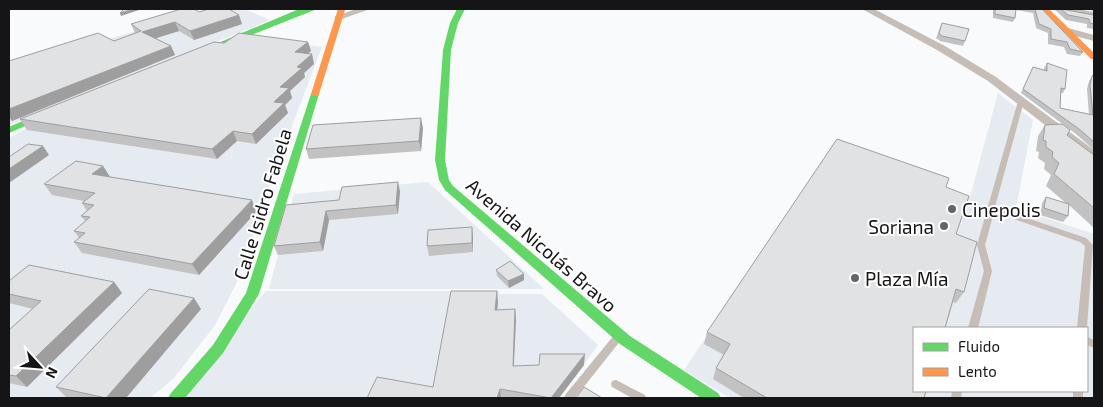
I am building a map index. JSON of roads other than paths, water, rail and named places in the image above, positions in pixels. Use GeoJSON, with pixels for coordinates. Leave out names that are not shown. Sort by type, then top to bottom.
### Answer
{"type":"FeatureCollection","features":[{"type":"Feature","properties":{"kind":"street"},"geometry":{"type":"LineString","coordinates":[[183,59],[302,11],[313,9]]}},
{"type":"Feature","properties":{"kind":"street"},"geometry":{"type":"LineString","coordinates":[[341,11],[365,9]]}},
{"type":"Feature","properties":{"kind":"street","name":"Avenida Nicolás Bravo"},"geometry":{"type":"LineString","coordinates":[[461,9],[454,23],[447,50],[440,160],[444,180],[449,188],[619,335],[659,364],[713,398]]}},
{"type":"Feature","properties":{"kind":"street"},"geometry":{"type":"LineString","coordinates":[[867,9],[941,48],[992,80],[1094,156]]}},
{"type":"Feature","properties":{"kind":"street"},"geometry":{"type":"LineString","coordinates":[[1045,9],[1090,49],[1094,57]]}},
{"type":"Feature","properties":{"kind":"street"},"geometry":{"type":"LineString","coordinates":[[1063,9],[1094,15]]}},
{"type":"Feature","properties":{"kind":"street","name":"Calle Isidro Fabela"},"geometry":{"type":"LineString","coordinates":[[181,398],[230,333],[252,294],[341,11]]}},
{"type":"Feature","properties":{"kind":"street"},"geometry":{"type":"LineString","coordinates":[[1068,31],[1094,38]]}},
{"type":"Feature","properties":{"kind":"street"},"geometry":{"type":"LineString","coordinates":[[9,130],[64,107]]}},
{"type":"Feature","properties":{"kind":"lane"},"geometry":{"type":"LineString","coordinates":[[973,327],[988,271],[981,245],[1021,101]]}},
{"type":"Feature","properties":{"kind":"lane"},"geometry":{"type":"LineString","coordinates":[[991,208],[1083,240],[1089,245],[1082,327]]}},
{"type":"Feature","properties":{"kind":"lane"},"geometry":{"type":"LineString","coordinates":[[569,398],[619,335]]}},
{"type":"Feature","properties":{"kind":"lane"},"geometry":{"type":"LineString","coordinates":[[616,384],[641,398]]}},
{"type":"Feature","properties":{"kind":"place","name":"Cinepolis"},"geometry":{"type":"Point","coordinates":[952,209]}},
{"type":"Feature","properties":{"kind":"place","name":"Soriana"},"geometry":{"type":"Point","coordinates":[944,226]}},
{"type":"Feature","properties":{"kind":"place","name":"Plaza Mía"},"geometry":{"type":"Point","coordinates":[855,278]}}]}
